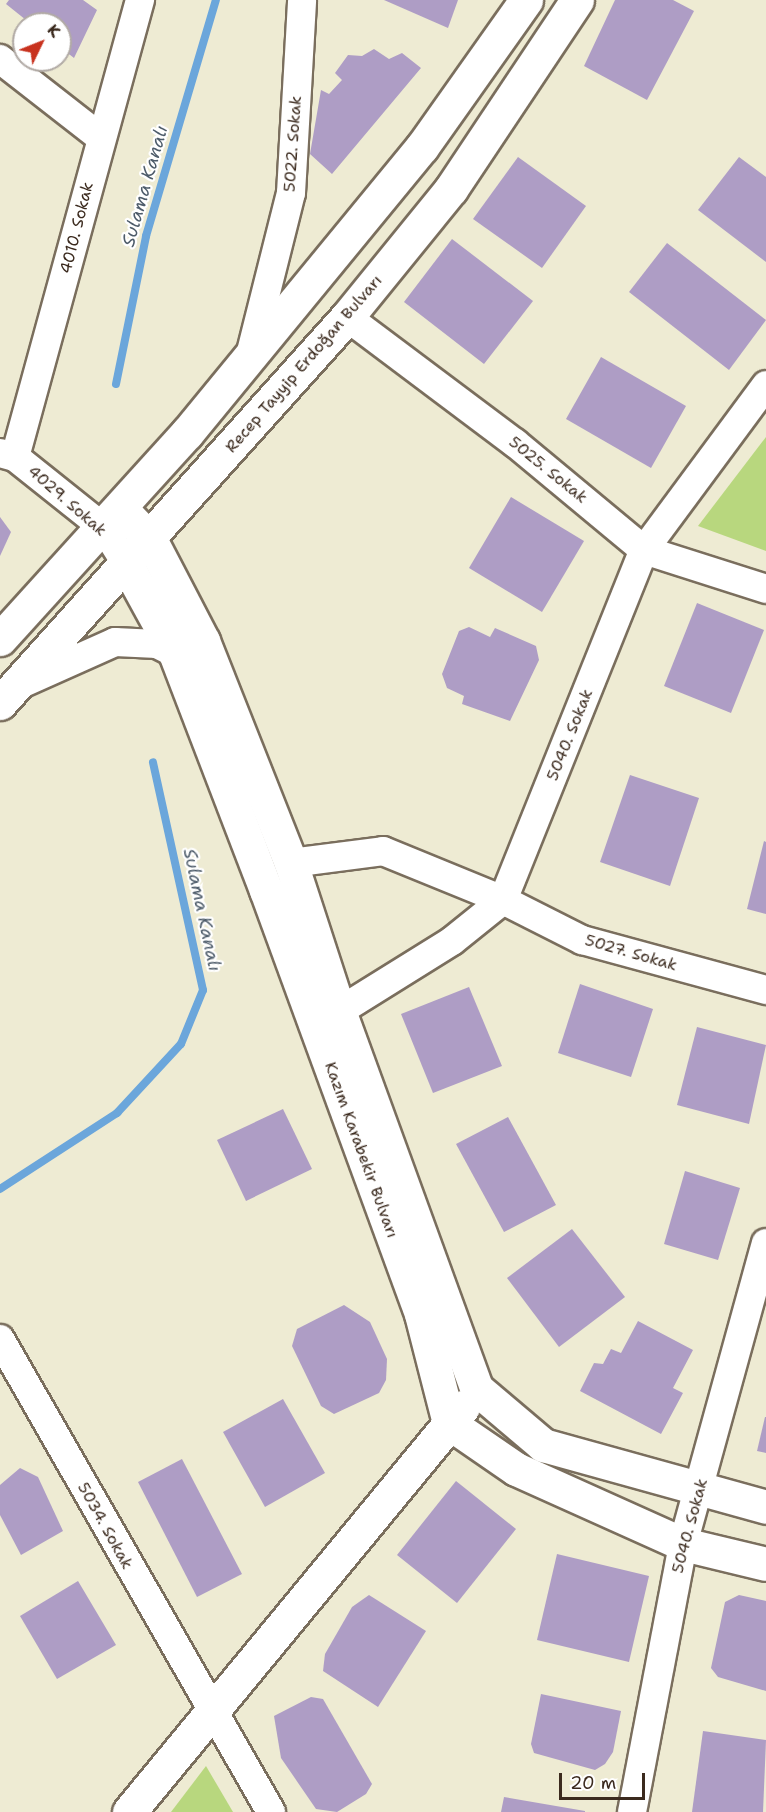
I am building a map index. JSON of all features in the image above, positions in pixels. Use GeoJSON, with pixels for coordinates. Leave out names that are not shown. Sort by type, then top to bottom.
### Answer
{"type":"FeatureCollection","features":[{"type":"Feature","properties":{"kind":"main road"},"geometry":{"type":"LineString","coordinates":[[0,639],[112,518],[250,356],[422,147],[526,0]]}},
{"type":"Feature","properties":{"kind":"main road","name":"Recep Tayyip Erdoğan Bulvarı"},"geometry":{"type":"LineString","coordinates":[[7,695],[124,560],[150,539],[347,317],[452,189],[577,0]]}},
{"type":"Feature","properties":{"kind":"main road","name":"Kazım Karabekir Bulvarı"},"geometry":{"type":"LineString","coordinates":[[112,518],[150,539],[203,641],[291,862],[327,1018],[420,1314],[449,1423]]}},
{"type":"Feature","properties":{"kind":"main road","name":"Kazım Karabekir Bulvarı"},"geometry":{"type":"LineString","coordinates":[[124,560],[175,653],[327,1018],[477,1389],[543,1445],[699,1491],[766,1507]]}},
{"type":"Feature","properties":{"kind":"main road"},"geometry":{"type":"LineString","coordinates":[[129,1812],[477,1389]]}},
{"type":"Feature","properties":{"kind":"main road"},"geometry":{"type":"LineString","coordinates":[[449,1423],[516,1469],[683,1544],[766,1564]]}},
{"type":"Feature","properties":{"kind":"street","name":"4010. Sokak"},"geometry":{"type":"LineString","coordinates":[[8,455],[140,0]]}},
{"type":"Feature","properties":{"kind":"street","name":"5022. Sokak"},"geometry":{"type":"LineString","coordinates":[[250,356],[291,194],[303,0]]}},
{"type":"Feature","properties":{"kind":"street"},"geometry":{"type":"LineString","coordinates":[[0,59],[100,137]]}},
{"type":"Feature","properties":{"kind":"street","name":"5025. Sokak"},"geometry":{"type":"LineString","coordinates":[[347,317],[515,443],[644,550],[766,589]]}},
{"type":"Feature","properties":{"kind":"street","name":"5040. Sokak"},"geometry":{"type":"LineString","coordinates":[[327,1018],[452,941],[503,900],[644,550],[766,384]]}},
{"type":"Feature","properties":{"kind":"street","name":"4029. Sokak"},"geometry":{"type":"LineString","coordinates":[[8,455],[112,518],[124,560]]}},
{"type":"Feature","properties":{"kind":"street"},"geometry":{"type":"LineString","coordinates":[[7,695],[115,642],[157,644],[175,653]]}},
{"type":"Feature","properties":{"kind":"street","name":"5027. Sokak"},"geometry":{"type":"LineString","coordinates":[[291,862],[383,851],[503,900],[582,940],[766,990]]}},
{"type":"Feature","properties":{"kind":"street","name":"5040. Sokak"},"geometry":{"type":"LineString","coordinates":[[632,1812],[683,1544],[766,1243]]}},
{"type":"Feature","properties":{"kind":"street","name":"5034. Sokak"},"geometry":{"type":"LineString","coordinates":[[0,1339],[210,1713],[271,1812]]}},
{"type":"Feature","properties":{"kind":"green space"},"geometry":{"type":"Polygon","coordinates":[[[766,437],[766,551],[698,526],[766,437]]]}},
{"type":"Feature","properties":{"kind":"green space"},"geometry":{"type":"Polygon","coordinates":[[[206,1766],[233,1812],[171,1812],[206,1766]]]}},
{"type":"Feature","properties":{"kind":"building"},"geometry":{"type":"Polygon","coordinates":[[[9,0],[83,0],[97,10],[74,58],[72,56],[72,12],[16,12],[6,4],[9,0]]]}},
{"type":"Feature","properties":{"kind":"building"},"geometry":{"type":"Polygon","coordinates":[[[384,0],[458,0],[448,28],[384,0]]]}},
{"type":"Feature","properties":{"kind":"building"},"geometry":{"type":"Polygon","coordinates":[[[615,0],[673,0],[694,11],[647,100],[584,66],[615,0]]]}},
{"type":"Feature","properties":{"kind":"building"},"geometry":{"type":"Polygon","coordinates":[[[374,49],[389,59],[402,53],[421,68],[332,174],[310,154],[321,90],[329,94],[342,80],[335,73],[348,55],[362,56],[374,49]]]}},
{"type":"Feature","properties":{"kind":"building"},"geometry":{"type":"Polygon","coordinates":[[[518,157],[586,206],[542,268],[473,219],[518,157]]]}},
{"type":"Feature","properties":{"kind":"building"},"geometry":{"type":"Polygon","coordinates":[[[739,157],[766,177],[766,262],[698,210],[739,157]]]}},
{"type":"Feature","properties":{"kind":"building"},"geometry":{"type":"Polygon","coordinates":[[[452,239],[533,301],[484,364],[404,302],[452,239]]]}},
{"type":"Feature","properties":{"kind":"building"},"geometry":{"type":"Polygon","coordinates":[[[667,243],[766,320],[729,370],[629,292],[667,243]]]}},
{"type":"Feature","properties":{"kind":"building"},"geometry":{"type":"Polygon","coordinates":[[[601,357],[686,406],[651,468],[566,419],[601,357]]]}},
{"type":"Feature","properties":{"kind":"building"},"geometry":{"type":"Polygon","coordinates":[[[511,497],[584,541],[542,612],[469,568],[511,497]]]}},
{"type":"Feature","properties":{"kind":"building"},"geometry":{"type":"Polygon","coordinates":[[[0,517],[11,532],[0,556],[0,517]]]}},
{"type":"Feature","properties":{"kind":"building"},"geometry":{"type":"Polygon","coordinates":[[[697,603],[764,630],[731,713],[664,686],[697,603]]]}},
{"type":"Feature","properties":{"kind":"building"},"geometry":{"type":"Polygon","coordinates":[[[469,627],[490,637],[495,628],[536,646],[539,660],[510,721],[462,704],[464,696],[447,688],[442,674],[459,631],[469,627]]]}},
{"type":"Feature","properties":{"kind":"building"},"geometry":{"type":"Polygon","coordinates":[[[630,775],[699,798],[670,886],[600,862],[630,775]]]}},
{"type":"Feature","properties":{"kind":"building"},"geometry":{"type":"Polygon","coordinates":[[[764,841],[766,842],[766,914],[747,909],[764,841]]]}},
{"type":"Feature","properties":{"kind":"building"},"geometry":{"type":"Polygon","coordinates":[[[580,984],[653,1009],[631,1077],[558,1053],[580,984]]]}},
{"type":"Feature","properties":{"kind":"building"},"geometry":{"type":"Polygon","coordinates":[[[469,987],[502,1066],[433,1093],[401,1014],[469,987]]]}},
{"type":"Feature","properties":{"kind":"building"},"geometry":{"type":"Polygon","coordinates":[[[697,1027],[766,1045],[749,1124],[677,1105],[697,1027]]]}},
{"type":"Feature","properties":{"kind":"building"},"geometry":{"type":"Polygon","coordinates":[[[283,1109],[312,1169],[246,1201],[217,1140],[283,1109]]]}},
{"type":"Feature","properties":{"kind":"building"},"geometry":{"type":"Polygon","coordinates":[[[508,1117],[556,1205],[504,1232],[456,1144],[508,1117]]]}},
{"type":"Feature","properties":{"kind":"building"},"geometry":{"type":"Polygon","coordinates":[[[685,1171],[740,1188],[718,1260],[664,1244],[685,1171]]]}},
{"type":"Feature","properties":{"kind":"building"},"geometry":{"type":"Polygon","coordinates":[[[572,1229],[625,1297],[559,1347],[507,1278],[572,1229]]]}},
{"type":"Feature","properties":{"kind":"building"},"geometry":{"type":"Polygon","coordinates":[[[344,1305],[370,1322],[387,1359],[386,1380],[379,1393],[334,1414],[321,1406],[292,1346],[297,1329],[344,1305]]]}},
{"type":"Feature","properties":{"kind":"building"},"geometry":{"type":"Polygon","coordinates":[[[638,1321],[693,1350],[673,1388],[683,1393],[661,1434],[580,1391],[594,1363],[603,1364],[611,1349],[621,1353],[638,1321]]]}},
{"type":"Feature","properties":{"kind":"building"},"geometry":{"type":"Polygon","coordinates":[[[283,1399],[325,1473],[265,1507],[223,1432],[283,1399]]]}},
{"type":"Feature","properties":{"kind":"building"},"geometry":{"type":"Polygon","coordinates":[[[766,1417],[766,1453],[757,1451],[766,1417]]]}},
{"type":"Feature","properties":{"kind":"building"},"geometry":{"type":"Polygon","coordinates":[[[182,1459],[242,1574],[197,1597],[138,1482],[182,1459]]]}},
{"type":"Feature","properties":{"kind":"building"},"geometry":{"type":"Polygon","coordinates":[[[20,1468],[38,1477],[63,1531],[21,1555],[0,1515],[0,1485],[20,1468]]]}},
{"type":"Feature","properties":{"kind":"building"},"geometry":{"type":"Polygon","coordinates":[[[456,1481],[516,1529],[457,1603],[397,1555],[456,1481]]]}},
{"type":"Feature","properties":{"kind":"building"},"geometry":{"type":"Polygon","coordinates":[[[557,1554],[649,1576],[629,1662],[537,1640],[557,1554]]]}},
{"type":"Feature","properties":{"kind":"building"},"geometry":{"type":"Polygon","coordinates":[[[78,1581],[116,1645],[57,1679],[20,1616],[78,1581]]]}},
{"type":"Feature","properties":{"kind":"building"},"geometry":{"type":"Polygon","coordinates":[[[369,1595],[426,1631],[378,1707],[323,1671],[325,1654],[352,1607],[369,1595]]]}},
{"type":"Feature","properties":{"kind":"building"},"geometry":{"type":"Polygon","coordinates":[[[739,1595],[766,1601],[766,1691],[718,1677],[711,1668],[725,1602],[739,1595]]]}},
{"type":"Feature","properties":{"kind":"building"},"geometry":{"type":"Polygon","coordinates":[[[541,1694],[621,1711],[613,1752],[605,1764],[595,1770],[534,1753],[531,1744],[541,1694]]]}},
{"type":"Feature","properties":{"kind":"building"},"geometry":{"type":"Polygon","coordinates":[[[311,1697],[323,1699],[372,1784],[366,1794],[337,1812],[316,1809],[281,1758],[274,1716],[311,1697]]]}},
{"type":"Feature","properties":{"kind":"building"},"geometry":{"type":"Polygon","coordinates":[[[703,1731],[766,1740],[763,1812],[692,1812],[703,1731]]]}},
{"type":"Feature","properties":{"kind":"building"},"geometry":{"type":"Polygon","coordinates":[[[504,1797],[585,1811],[585,1812],[501,1812],[504,1797]]]}},
{"type":"Feature","properties":{"kind":"waterway","name":"Sulama Kanalı"},"geometry":{"type":"LineString","coordinates":[[116,384],[146,236],[216,0]]}},
{"type":"Feature","properties":{"kind":"waterway","name":"Sulama Kanalı"},"geometry":{"type":"LineString","coordinates":[[0,1189],[117,1113],[181,1044],[203,990],[153,762]]}}]}
